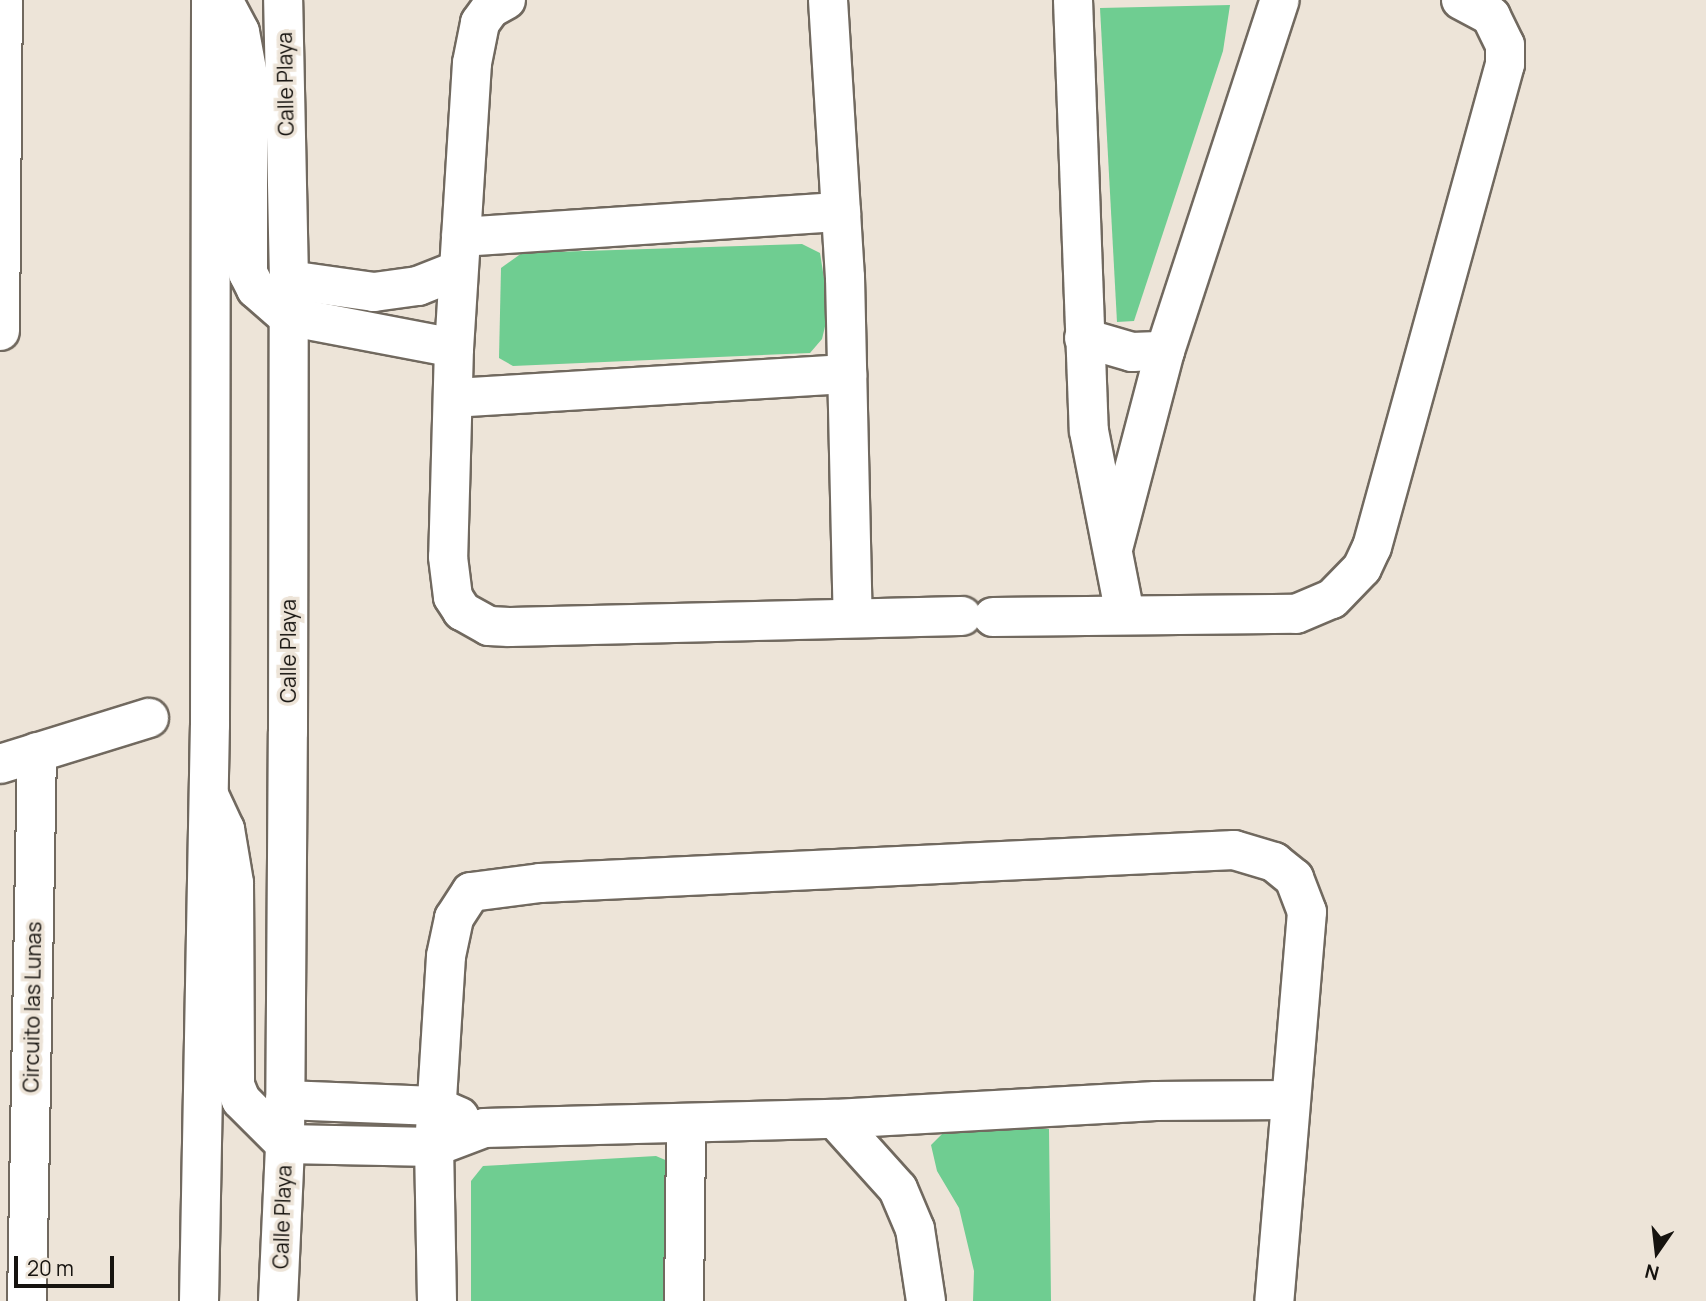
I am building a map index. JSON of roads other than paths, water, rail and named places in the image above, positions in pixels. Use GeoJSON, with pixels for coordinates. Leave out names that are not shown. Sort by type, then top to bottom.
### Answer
{"type":"FeatureCollection","features":[{"type":"Feature","properties":{"kind":"street"},"geometry":{"type":"LineString","coordinates":[[0,331],[4,0]]}},
{"type":"Feature","properties":{"kind":"street"},"geometry":{"type":"LineString","coordinates":[[199,1301],[209,795],[211,0]]}},
{"type":"Feature","properties":{"kind":"street"},"geometry":{"type":"LineString","coordinates":[[223,0],[240,32],[248,75],[248,273],[256,289],[454,348]]}},
{"type":"Feature","properties":{"kind":"street","name":"Calle Playa"},"geometry":{"type":"LineString","coordinates":[[278,1301],[285,1144],[288,298],[283,0]]}},
{"type":"Feature","properties":{"kind":"street"},"geometry":{"type":"LineString","coordinates":[[506,0],[485,16],[475,41],[454,348],[449,577],[453,597],[473,620],[509,627],[853,618],[1296,614],[1332,599],[1362,568],[1372,547],[1505,64],[1505,45],[1491,16],[1461,0]]}},
{"type":"Feature","properties":{"kind":"street"},"geometry":{"type":"LineString","coordinates":[[828,0],[841,212],[853,618]]}},
{"type":"Feature","properties":{"kind":"street"},"geometry":{"type":"LineString","coordinates":[[1073,0],[1084,338],[1096,480],[1113,549],[1125,615]]}},
{"type":"Feature","properties":{"kind":"street"},"geometry":{"type":"LineString","coordinates":[[1113,549],[1165,351],[1280,0]]}},
{"type":"Feature","properties":{"kind":"street"},"geometry":{"type":"LineString","coordinates":[[288,298],[418,286],[460,253],[841,212]]}},
{"type":"Feature","properties":{"kind":"street"},"geometry":{"type":"LineString","coordinates":[[1084,338],[1132,352],[1165,351]]}},
{"type":"Feature","properties":{"kind":"street"},"geometry":{"type":"LineString","coordinates":[[454,398],[847,374]]}},
{"type":"Feature","properties":{"kind":"street"},"geometry":{"type":"LineString","coordinates":[[0,764],[149,718]]}},
{"type":"Feature","properties":{"kind":"street","name":"Circuito las Lunas"},"geometry":{"type":"LineString","coordinates":[[27,1301],[37,752]]}},
{"type":"Feature","properties":{"kind":"street"},"geometry":{"type":"LineString","coordinates":[[209,795],[225,829],[234,883],[235,1085],[241,1100],[285,1144],[434,1147],[484,1128],[686,1125],[1155,1101],[1289,1100]]}},
{"type":"Feature","properties":{"kind":"street"},"geometry":{"type":"LineString","coordinates":[[437,1301],[435,1106],[448,937],[460,903],[471,892],[540,883],[1234,850],[1274,862],[1303,891],[1306,947],[1289,1100],[1274,1301]]}},
{"type":"Feature","properties":{"kind":"street"},"geometry":{"type":"LineString","coordinates":[[285,1100],[435,1106],[484,1128]]}},
{"type":"Feature","properties":{"kind":"street"},"geometry":{"type":"LineString","coordinates":[[835,1119],[898,1189],[915,1229],[926,1301]]}},
{"type":"Feature","properties":{"kind":"street"},"geometry":{"type":"LineString","coordinates":[[684,1301],[686,1125]]}}]}
